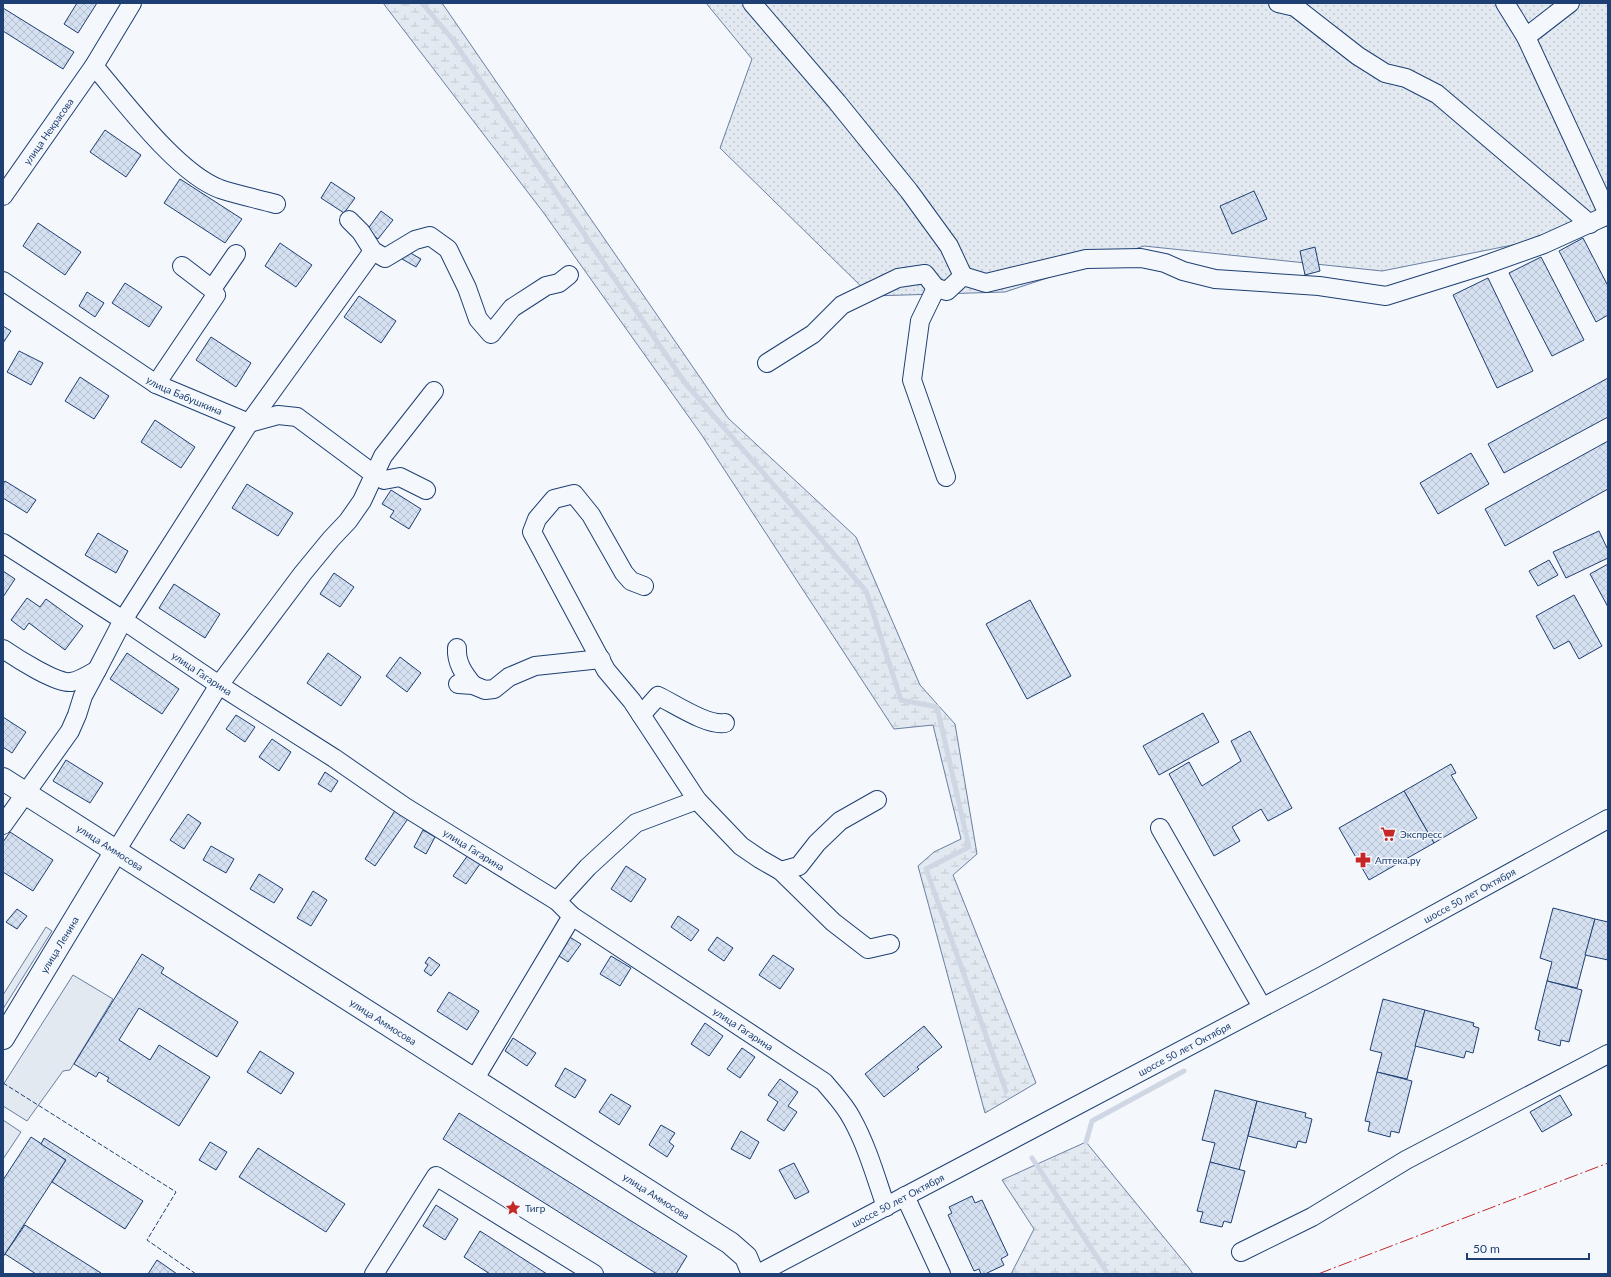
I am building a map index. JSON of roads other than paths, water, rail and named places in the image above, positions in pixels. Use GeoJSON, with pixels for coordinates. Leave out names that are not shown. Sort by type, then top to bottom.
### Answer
{"type":"FeatureCollection","features":[{"type":"Feature","properties":{"kind":"main road","name":"улица Аммосова"},"geometry":{"type":"LineString","coordinates":[[3,779],[730,1243],[746,1257],[753,1274]]}},
{"type":"Feature","properties":{"kind":"main road","name":"улица Ленина"},"geometry":{"type":"LineString","coordinates":[[3,1038],[116,851]]}},
{"type":"Feature","properties":{"kind":"street","name":"улица Некрасова"},"geometry":{"type":"LineString","coordinates":[[3,196],[94,66],[132,3]]}},
{"type":"Feature","properties":{"kind":"street"},"geometry":{"type":"LineString","coordinates":[[752,3],[837,102],[909,191],[949,246],[963,276],[986,283],[1086,260],[1141,258],[1165,263],[1183,271],[1215,279],[1319,286],[1386,296],[1489,264],[1544,244],[1590,224],[1607,208],[1526,37],[1505,3]]}},
{"type":"Feature","properties":{"kind":"street"},"geometry":{"type":"LineString","coordinates":[[1278,3],[1295,7],[1358,56],[1385,73],[1406,78],[1437,94],[1590,224]]}},
{"type":"Feature","properties":{"kind":"street"},"geometry":{"type":"LineString","coordinates":[[1526,37],[1570,3]]}},
{"type":"Feature","properties":{"kind":"street"},"geometry":{"type":"LineString","coordinates":[[94,66],[158,140],[200,178],[220,188],[276,204]]}},
{"type":"Feature","properties":{"kind":"street"},"geometry":{"type":"LineString","coordinates":[[349,220],[361,232],[374,251],[385,258],[415,240],[430,236],[448,249],[467,288],[478,319],[491,334],[512,308],[546,286],[559,283],[569,275]]}},
{"type":"Feature","properties":{"kind":"street"},"geometry":{"type":"LineString","coordinates":[[3,825],[70,731],[83,696],[123,620],[249,423],[374,251]]}},
{"type":"Feature","properties":{"kind":"street"},"geometry":{"type":"LineString","coordinates":[[212,289],[236,254]]}},
{"type":"Feature","properties":{"kind":"street"},"geometry":{"type":"LineString","coordinates":[[156,384],[216,295],[212,289],[182,266]]}},
{"type":"Feature","properties":{"kind":"street"},"geometry":{"type":"LineString","coordinates":[[767,363],[813,334],[842,305],[898,278],[925,274],[936,288],[947,291],[963,276]]}},
{"type":"Feature","properties":{"kind":"street","name":"улица Бабушкина"},"geometry":{"type":"LineString","coordinates":[[3,281],[156,384],[249,423]]}},
{"type":"Feature","properties":{"kind":"street"},"geometry":{"type":"LineString","coordinates":[[936,288],[920,321],[912,380],[946,477]]}},
{"type":"Feature","properties":{"kind":"street"},"geometry":{"type":"LineString","coordinates":[[116,851],[220,685],[302,573],[348,521],[362,501],[383,456],[434,391]]}},
{"type":"Feature","properties":{"kind":"street"},"geometry":{"type":"LineString","coordinates":[[249,423],[278,415],[297,417],[374,475],[384,480],[400,477],[426,490]]}},
{"type":"Feature","properties":{"kind":"street"},"geometry":{"type":"LineString","coordinates":[[644,586],[631,581],[624,573],[592,515],[574,494],[554,499],[537,519],[532,532],[606,670],[632,701],[697,800],[741,846],[781,871],[833,922],[868,949],[890,944]]}},
{"type":"Feature","properties":{"kind":"street","name":"улица Гагарина"},"geometry":{"type":"LineString","coordinates":[[3,543],[334,758],[405,807],[557,901],[572,916],[824,1082],[838,1098],[853,1120],[864,1145],[886,1207]]}},
{"type":"Feature","properties":{"kind":"street"},"geometry":{"type":"LineString","coordinates":[[457,648],[456,655],[466,684],[485,690],[494,689],[509,677],[535,666],[601,659]]}},
{"type":"Feature","properties":{"kind":"street"},"geometry":{"type":"LineString","coordinates":[[3,650],[22,662],[60,680],[72,682],[97,670]]}},
{"type":"Feature","properties":{"kind":"street"},"geometry":{"type":"LineString","coordinates":[[641,715],[658,696],[717,724],[725,722]]}},
{"type":"Feature","properties":{"kind":"street"},"geometry":{"type":"LineString","coordinates":[[557,901],[588,867],[636,823],[697,800]]}},
{"type":"Feature","properties":{"kind":"street"},"geometry":{"type":"LineString","coordinates":[[781,871],[798,866],[817,843],[840,821],[877,800]]}},
{"type":"Feature","properties":{"kind":"street","name":"шоссе 50 лет Октября"},"geometry":{"type":"LineString","coordinates":[[758,1274],[1262,1007],[1608,820]]}},
{"type":"Feature","properties":{"kind":"street"},"geometry":{"type":"LineString","coordinates":[[1160,828],[1262,1007]]}},
{"type":"Feature","properties":{"kind":"street"},"geometry":{"type":"LineString","coordinates":[[474,1080],[572,916]]}},
{"type":"Feature","properties":{"kind":"street"},"geometry":{"type":"LineString","coordinates":[[1241,1252],[1312,1217],[1406,1160],[1608,1054]]}},
{"type":"Feature","properties":{"kind":"street"},"geometry":{"type":"LineString","coordinates":[[374,1274],[436,1176],[594,1274]]}},
{"type":"Feature","properties":{"kind":"street"},"geometry":{"type":"LineString","coordinates":[[905,1196],[940,1274]]}},
{"type":"Feature","properties":{"kind":"waterway"},"geometry":{"type":"LineString","coordinates":[[422,3],[453,40],[685,383],[866,591],[901,700],[937,707],[969,847],[926,869],[1006,1091]]}},
{"type":"Feature","properties":{"kind":"waterway"},"geometry":{"type":"LineString","coordinates":[[1086,1142],[1092,1121],[1184,1071]]}},
{"type":"Feature","properties":{"kind":"waterway"},"geometry":{"type":"LineString","coordinates":[[1032,1158],[1108,1274]]}},
{"type":"Feature","properties":{"kind":"place","name":"Экспресс"},"geometry":{"type":"Point","coordinates":[1388,834]}},
{"type":"Feature","properties":{"kind":"place","name":"Аптека.ру"},"geometry":{"type":"Point","coordinates":[1363,860]}},
{"type":"Feature","properties":{"kind":"place","name":"Тигр"},"geometry":{"type":"Point","coordinates":[513,1208]}}]}
